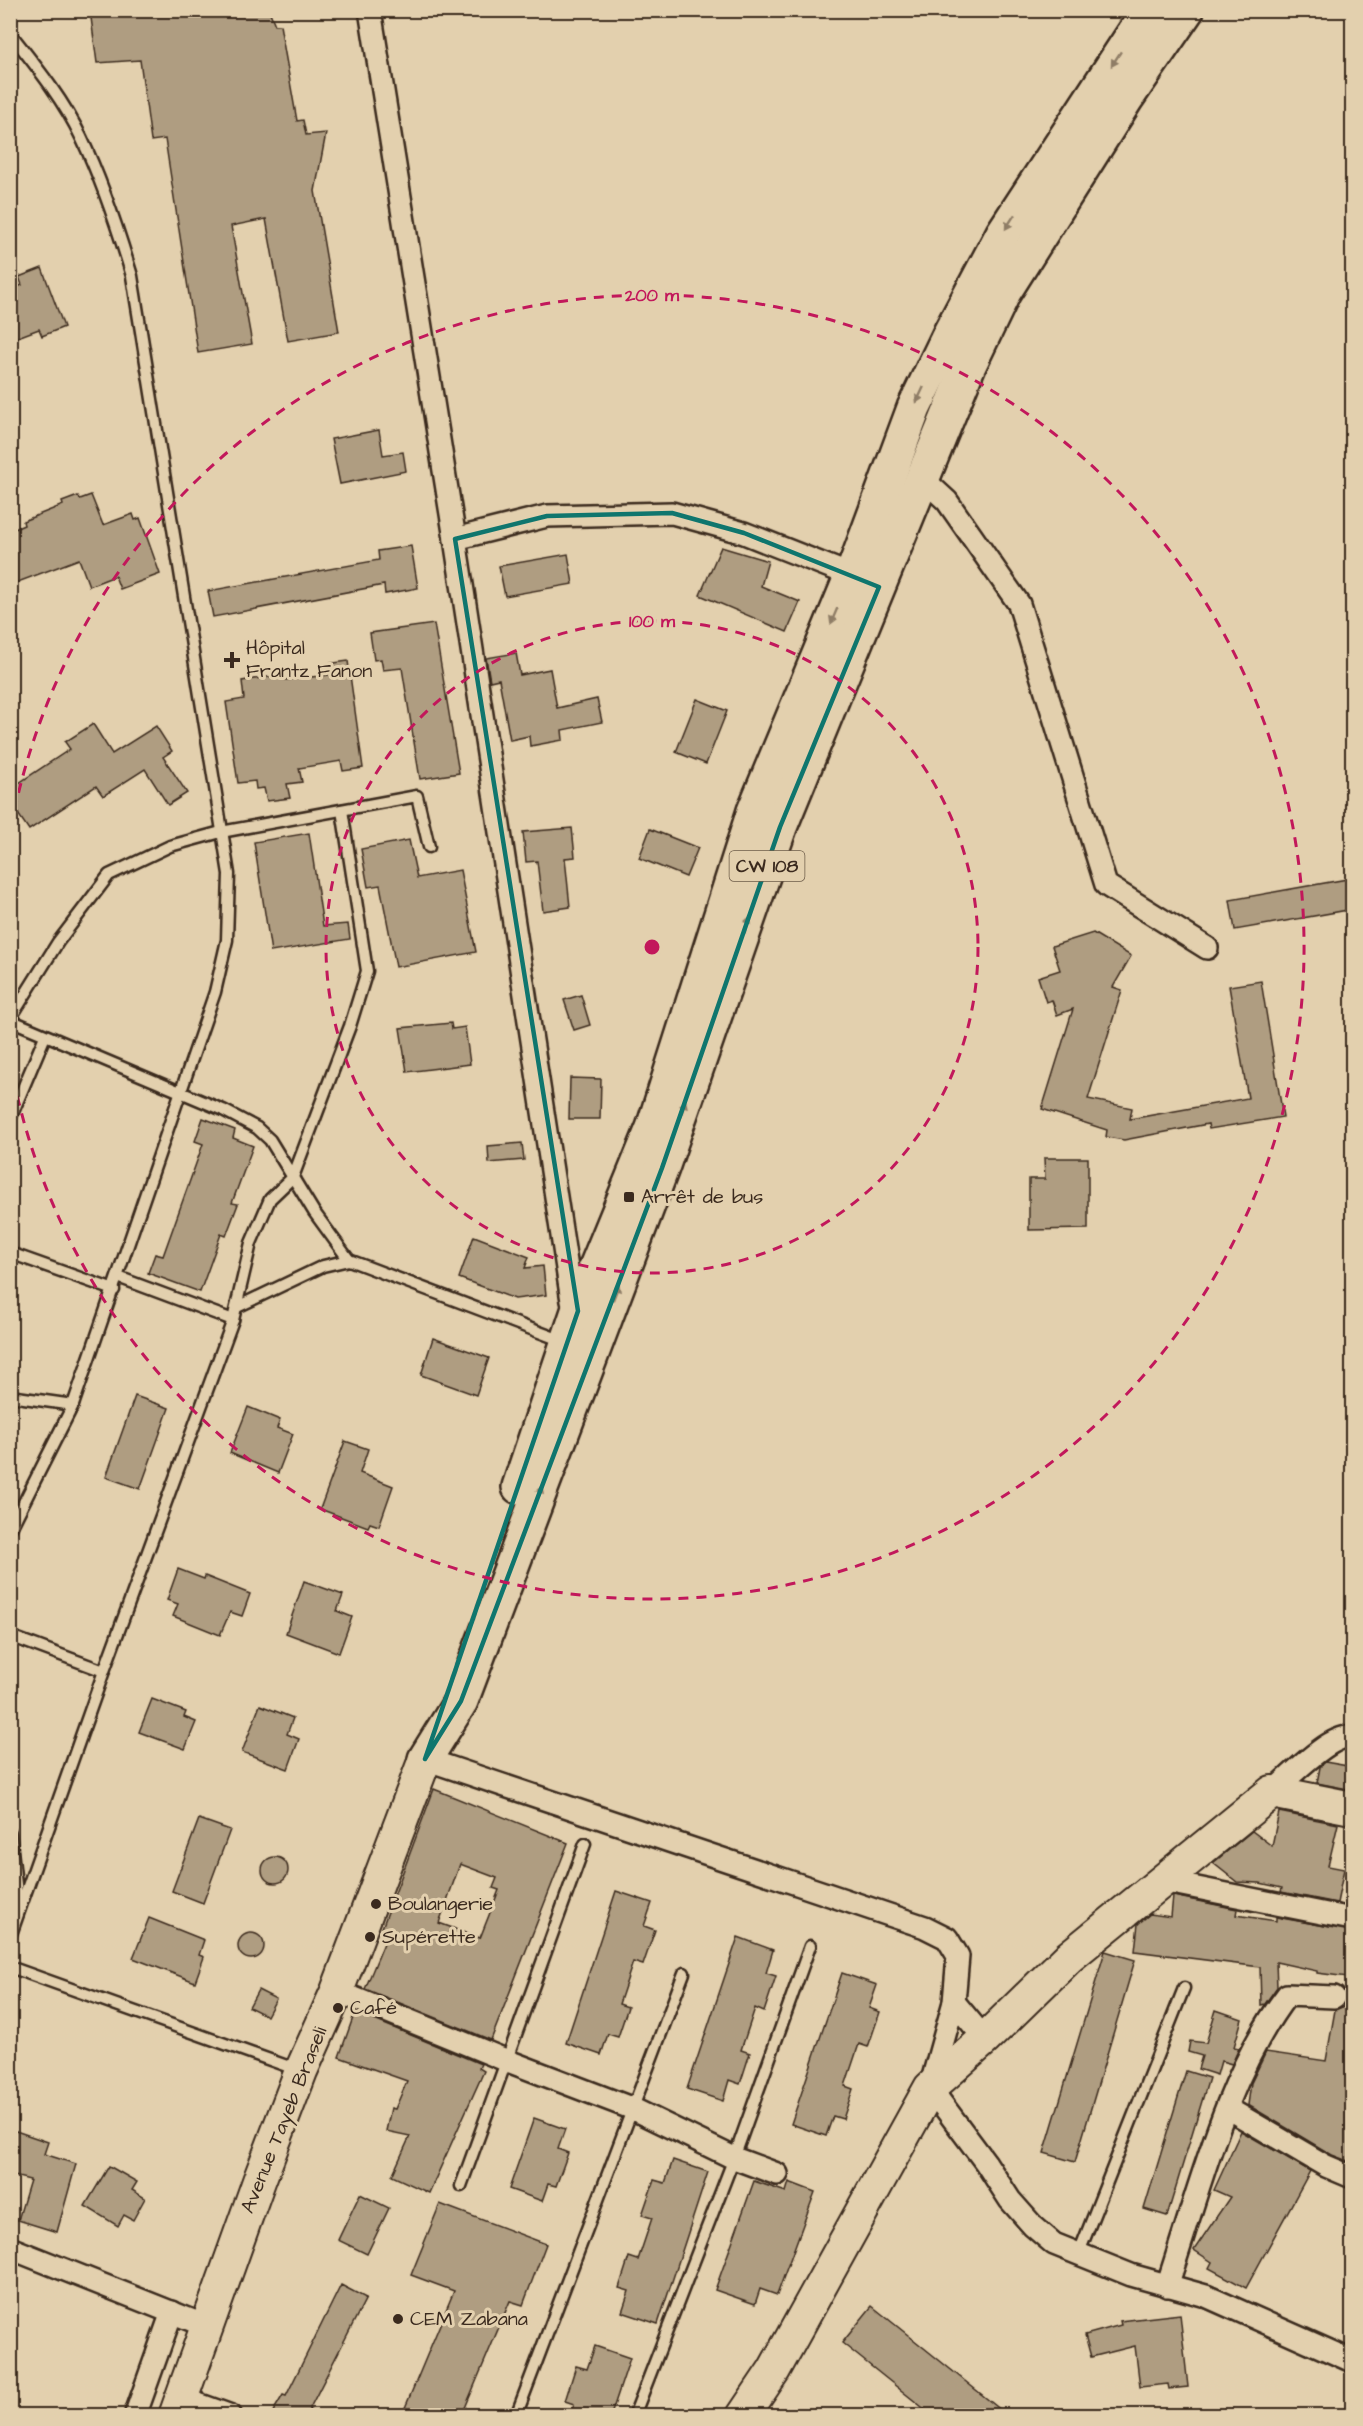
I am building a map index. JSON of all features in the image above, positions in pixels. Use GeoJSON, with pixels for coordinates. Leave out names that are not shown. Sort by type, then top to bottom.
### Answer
{"type":"FeatureCollection","features":[{"type":"Feature","properties":{"kind":"highway","name":"CW 108"},"geometry":{"type":"LineString","coordinates":[[865,581],[914,408],[973,288],[1003,233],[1149,10]]}},
{"type":"Feature","properties":{"kind":"highway","name":"CW 108"},"geometry":{"type":"LineString","coordinates":[[425,1759],[461,1701],[653,1128],[754,811],[865,581],[922,478],[969,364],[1004,292],[1126,99],[1187,10]]}},
{"type":"Feature","properties":{"kind":"highway","name":"CW 108"},"geometry":{"type":"LineString","coordinates":[[425,1759],[568,1343],[589,1321]]}},
{"type":"Feature","properties":{"kind":"street"},"geometry":{"type":"LineString","coordinates":[[370,10],[455,539],[572,1301],[589,1321]]}},
{"type":"Feature","properties":{"kind":"street"},"geometry":{"type":"LineString","coordinates":[[922,478],[947,501],[1019,604],[1106,885],[1207,948]]}},
{"type":"Feature","properties":{"kind":"street"},"geometry":{"type":"LineString","coordinates":[[455,539],[546,516],[672,513],[744,533],[865,581]]}},
{"type":"Feature","properties":{"kind":"street"},"geometry":{"type":"LineString","coordinates":[[930,2088],[1069,1958],[1272,1792],[1317,1752],[1344,1736],[1353,1737]]}},
{"type":"Feature","properties":{"kind":"street"},"geometry":{"type":"LineString","coordinates":[[425,1759],[925,1927],[947,1938],[958,1956],[954,2002],[930,2088],[774,2370],[743,2415]]}},
{"type":"Feature","properties":{"kind":"street","name":"Avenue Tayeb Braseli"},"geometry":{"type":"LineString","coordinates":[[178,2407],[301,2071],[337,1991],[425,1759]]}},
{"type":"Feature","properties":{"kind":"street"},"geometry":{"type":"LineString","coordinates":[[1272,1792],[1353,1808]]}},
{"type":"Feature","properties":{"kind":"street"},"geometry":{"type":"LineString","coordinates":[[1162,1881],[1353,1919]]}},
{"type":"Feature","properties":{"kind":"street"},"geometry":{"type":"LineString","coordinates":[[337,1991],[630,2108],[734,2158],[777,2174]]}},
{"type":"Feature","properties":{"kind":"street"},"geometry":{"type":"LineString","coordinates":[[1167,2286],[1227,2108],[1266,2023],[1287,1995],[1334,1997]]}},
{"type":"Feature","properties":{"kind":"street"},"geometry":{"type":"LineString","coordinates":[[954,2002],[985,2039]]}},
{"type":"Feature","properties":{"kind":"street"},"geometry":{"type":"LineString","coordinates":[[930,2088],[986,2163],[1010,2200],[1033,2226],[1054,2244],[1131,2275],[1206,2296],[1353,2361]]}},
{"type":"Feature","properties":{"kind":"street"},"geometry":{"type":"LineString","coordinates":[[1227,2108],[1326,2166],[1353,2176]]}},
{"type":"Feature","properties":{"kind":"street"},"geometry":{"type":"LineString","coordinates":[[10,2248],[206,2326]]}},
{"type":"Feature","properties":{"kind":"street"},"geometry":{"type":"LineString","coordinates":[[135,2415],[171,2312]]}},
{"type":"Feature","properties":{"kind":"street"},"geometry":{"type":"LineString","coordinates":[[178,2407],[231,2415]]}},
{"type":"Feature","properties":{"kind":"lane"},"geometry":{"type":"LineString","coordinates":[[10,33],[47,80],[81,136],[119,230],[132,276],[229,874],[227,940],[215,992],[179,1091],[114,1290],[73,1405],[10,1530]]}},
{"type":"Feature","properties":{"kind":"lane"},"geometry":{"type":"LineString","coordinates":[[349,1260],[270,1140],[257,1128],[223,1110],[10,1020],[58,942],[109,875],[170,846],[221,832],[417,796],[429,847]]}},
{"type":"Feature","properties":{"kind":"lane"},"geometry":{"type":"LineString","coordinates":[[10,1937],[104,1671],[233,1320],[251,1243],[270,1199],[293,1177],[350,1026],[367,971],[342,810]]}},
{"type":"Feature","properties":{"kind":"lane"},"geometry":{"type":"LineString","coordinates":[[10,1119],[45,1036]]}},
{"type":"Feature","properties":{"kind":"lane"},"geometry":{"type":"LineString","coordinates":[[10,1253],[114,1290]]}},
{"type":"Feature","properties":{"kind":"lane"},"geometry":{"type":"LineString","coordinates":[[237,1307],[323,1266],[349,1260],[568,1343]]}},
{"type":"Feature","properties":{"kind":"lane"},"geometry":{"type":"LineString","coordinates":[[118,1276],[233,1320]]}},
{"type":"Feature","properties":{"kind":"lane"},"geometry":{"type":"LineString","coordinates":[[10,1396],[73,1405]]}},
{"type":"Feature","properties":{"kind":"lane"},"geometry":{"type":"LineString","coordinates":[[10,1636],[104,1671]]}},
{"type":"Feature","properties":{"kind":"lane"},"geometry":{"type":"LineString","coordinates":[[10,1833],[19,1913]]}},
{"type":"Feature","properties":{"kind":"lane"},"geometry":{"type":"LineString","coordinates":[[461,2186],[585,1844]]}},
{"type":"Feature","properties":{"kind":"lane"},"geometry":{"type":"LineString","coordinates":[[634,2415],[734,2158],[810,1946]]}},
{"type":"Feature","properties":{"kind":"lane"},"geometry":{"type":"LineString","coordinates":[[10,1967],[301,2071]]}},
{"type":"Feature","properties":{"kind":"lane"},"geometry":{"type":"LineString","coordinates":[[516,2415],[630,2108],[684,1973]]}},
{"type":"Feature","properties":{"kind":"lane"},"geometry":{"type":"LineString","coordinates":[[1077,2255],[1184,1988]]}},
{"type":"Feature","properties":{"kind":"highlighted area"},"geometry":{"type":"Polygon","coordinates":[[[672,513],[744,533],[879,587],[780,827],[662,1168],[461,1701],[425,1759],[578,1311],[455,539],[547,516],[672,513]]]}},
{"type":"Feature","properties":{"kind":"building"},"geometry":{"type":"Polygon","coordinates":[[[90,10],[269,10],[275,25],[280,25],[297,121],[303,120],[306,135],[326,133],[315,191],[339,332],[288,341],[266,219],[231,226],[252,344],[198,353],[165,139],[151,141],[140,60],[97,63],[90,10]]]}},
{"type":"Feature","properties":{"kind":"building"},"geometry":{"type":"Polygon","coordinates":[[[42,268],[64,327],[42,336],[39,329],[10,340],[10,290],[22,285],[19,277],[42,268]]]}},
{"type":"Feature","properties":{"kind":"building"},"geometry":{"type":"Polygon","coordinates":[[[379,430],[383,455],[403,452],[406,471],[340,484],[331,439],[379,430]]]}},
{"type":"Feature","properties":{"kind":"building"},"geometry":{"type":"Polygon","coordinates":[[[91,495],[103,525],[133,514],[135,520],[140,518],[160,574],[120,589],[115,576],[89,586],[79,559],[10,585],[10,531],[24,525],[23,521],[63,505],[62,502],[78,496],[80,499],[91,495]]]}},
{"type":"Feature","properties":{"kind":"building"},"geometry":{"type":"Polygon","coordinates":[[[411,546],[418,588],[385,594],[384,585],[213,617],[208,591],[379,560],[378,551],[411,546]]]}},
{"type":"Feature","properties":{"kind":"building"},"geometry":{"type":"Polygon","coordinates":[[[721,547],[768,561],[761,586],[800,602],[787,632],[700,595],[721,547]]]}},
{"type":"Feature","properties":{"kind":"building"},"geometry":{"type":"Polygon","coordinates":[[[568,554],[573,584],[505,596],[499,566],[568,554]]]}},
{"type":"Feature","properties":{"kind":"building"},"geometry":{"type":"Polygon","coordinates":[[[434,624],[459,773],[420,779],[402,668],[383,670],[381,659],[374,660],[370,633],[434,624]]]}},
{"type":"Feature","properties":{"kind":"building"},"geometry":{"type":"Polygon","coordinates":[[[516,653],[520,675],[550,669],[557,708],[597,699],[602,722],[562,730],[563,740],[530,746],[529,736],[510,740],[499,679],[490,681],[486,658],[516,653]]]}},
{"type":"Feature","properties":{"kind":"building"},"geometry":{"type":"Polygon","coordinates":[[[348,661],[363,768],[343,771],[341,761],[299,768],[302,782],[287,784],[290,798],[267,801],[264,788],[256,789],[255,781],[238,783],[226,702],[244,699],[242,681],[285,674],[286,680],[328,675],[327,664],[348,661]]]}},
{"type":"Feature","properties":{"kind":"building"},"geometry":{"type":"Polygon","coordinates":[[[697,699],[727,711],[706,764],[676,752],[697,699]]]}},
{"type":"Feature","properties":{"kind":"building"},"geometry":{"type":"Polygon","coordinates":[[[93,724],[112,754],[156,726],[172,751],[163,757],[187,793],[168,805],[145,769],[103,796],[96,786],[29,830],[10,802],[10,789],[70,749],[65,742],[93,724]]]}},
{"type":"Feature","properties":{"kind":"building"},"geometry":{"type":"Polygon","coordinates":[[[572,828],[575,857],[565,858],[570,907],[543,911],[537,861],[526,862],[523,832],[572,828]]]}},
{"type":"Feature","properties":{"kind":"building"},"geometry":{"type":"Polygon","coordinates":[[[650,829],[698,848],[686,877],[639,858],[650,829]]]}},
{"type":"Feature","properties":{"kind":"building"},"geometry":{"type":"Polygon","coordinates":[[[309,833],[323,926],[348,924],[350,939],[271,952],[254,842],[309,833]]]}},
{"type":"Feature","properties":{"kind":"building"},"geometry":{"type":"Polygon","coordinates":[[[409,840],[417,878],[460,870],[476,952],[396,967],[380,885],[368,887],[361,849],[409,840]]]}},
{"type":"Feature","properties":{"kind":"building"},"geometry":{"type":"Polygon","coordinates":[[[1353,878],[1353,909],[1235,930],[1230,900],[1353,878]]]}},
{"type":"Feature","properties":{"kind":"building"},"geometry":{"type":"Polygon","coordinates":[[[1093,933],[1131,956],[1113,987],[1122,990],[1088,1099],[1132,1108],[1130,1119],[1248,1098],[1229,986],[1261,981],[1283,1117],[1209,1129],[1208,1124],[1124,1140],[1106,1137],[1107,1130],[1042,1109],[1073,1009],[1057,1015],[1052,1000],[1046,1002],[1038,977],[1060,970],[1052,946],[1093,933]]]}},
{"type":"Feature","properties":{"kind":"building"},"geometry":{"type":"Polygon","coordinates":[[[581,995],[590,1025],[574,1030],[564,1000],[581,995]]]}},
{"type":"Feature","properties":{"kind":"building"},"geometry":{"type":"Polygon","coordinates":[[[451,1023],[452,1029],[465,1027],[470,1064],[407,1072],[400,1028],[451,1023]]]}},
{"type":"Feature","properties":{"kind":"building"},"geometry":{"type":"Polygon","coordinates":[[[570,1078],[601,1079],[600,1119],[569,1119],[570,1078]]]}},
{"type":"Feature","properties":{"kind":"building"},"geometry":{"type":"Polygon","coordinates":[[[203,1118],[235,1130],[233,1138],[253,1146],[232,1203],[238,1204],[226,1236],[221,1234],[200,1292],[148,1273],[155,1254],[163,1256],[203,1144],[195,1141],[203,1118]]]}},
{"type":"Feature","properties":{"kind":"building"},"geometry":{"type":"Polygon","coordinates":[[[522,1143],[524,1160],[489,1163],[488,1146],[522,1143]]]}},
{"type":"Feature","properties":{"kind":"building"},"geometry":{"type":"Polygon","coordinates":[[[1044,1158],[1088,1158],[1088,1229],[1029,1230],[1029,1179],[1045,1179],[1044,1158]]]}},
{"type":"Feature","properties":{"kind":"building"},"geometry":{"type":"Polygon","coordinates":[[[474,1236],[529,1257],[525,1268],[543,1266],[546,1295],[515,1299],[459,1278],[474,1236]]]}},
{"type":"Feature","properties":{"kind":"building"},"geometry":{"type":"Polygon","coordinates":[[[433,1338],[489,1358],[476,1395],[421,1375],[433,1338]]]}},
{"type":"Feature","properties":{"kind":"building"},"geometry":{"type":"Polygon","coordinates":[[[135,1396],[169,1408],[140,1489],[106,1477],[135,1396]]]}},
{"type":"Feature","properties":{"kind":"building"},"geometry":{"type":"Polygon","coordinates":[[[248,1407],[280,1420],[277,1428],[293,1434],[278,1473],[230,1453],[248,1407]]]}},
{"type":"Feature","properties":{"kind":"building"},"geometry":{"type":"Polygon","coordinates":[[[345,1441],[368,1449],[360,1473],[393,1486],[379,1526],[370,1523],[368,1527],[320,1509],[345,1441]]]}},
{"type":"Feature","properties":{"kind":"building"},"geometry":{"type":"Polygon","coordinates":[[[178,1569],[204,1579],[205,1576],[250,1594],[242,1616],[230,1612],[220,1635],[173,1616],[178,1604],[167,1600],[178,1569]]]}},
{"type":"Feature","properties":{"kind":"building"},"geometry":{"type":"Polygon","coordinates":[[[304,1581],[343,1595],[337,1611],[352,1617],[339,1653],[286,1633],[304,1581]]]}},
{"type":"Feature","properties":{"kind":"building"},"geometry":{"type":"Polygon","coordinates":[[[152,1699],[186,1712],[184,1717],[196,1722],[185,1749],[139,1732],[152,1699]]]}},
{"type":"Feature","properties":{"kind":"building"},"geometry":{"type":"Polygon","coordinates":[[[260,1705],[293,1718],[287,1734],[299,1739],[288,1769],[242,1752],[260,1705]]]}},
{"type":"Feature","properties":{"kind":"building"},"geometry":{"type":"Polygon","coordinates":[[[1325,1762],[1353,1767],[1353,1790],[1317,1783],[1320,1767],[1325,1762]]]}},
{"type":"Feature","properties":{"kind":"building"},"geometry":{"type":"Polygon","coordinates":[[[434,1789],[568,1843],[491,2040],[365,1989],[389,1931],[382,1928],[434,1789]],[[460,1864],[439,1923],[480,1938],[499,1890],[493,1888],[497,1878],[460,1864]]]}},
{"type":"Feature","properties":{"kind":"building"},"geometry":{"type":"Polygon","coordinates":[[[1279,1812],[1338,1824],[1328,1866],[1344,1869],[1337,1903],[1281,1892],[1282,1888],[1260,1883],[1237,1882],[1213,1863],[1252,1831],[1272,1846],[1279,1812]]]}},
{"type":"Feature","properties":{"kind":"building"},"geometry":{"type":"Polygon","coordinates":[[[199,1819],[230,1830],[203,1903],[172,1891],[199,1819]]]}},
{"type":"Feature","properties":{"kind":"building"},"geometry":{"type":"Polygon","coordinates":[[[275,1857],[284,1861],[288,1870],[284,1879],[275,1883],[266,1879],[262,1870],[266,1861],[275,1857]]]}},
{"type":"Feature","properties":{"kind":"building"},"geometry":{"type":"Polygon","coordinates":[[[616,1891],[652,1903],[644,1926],[655,1930],[643,1965],[633,1962],[619,2004],[628,2007],[618,2037],[608,2034],[601,2055],[566,2043],[616,1891]]]}},
{"type":"Feature","properties":{"kind":"building"},"geometry":{"type":"Polygon","coordinates":[[[1173,1896],[1237,1909],[1236,1915],[1276,1921],[1276,1917],[1353,1931],[1348,1977],[1317,1973],[1317,1971],[1276,1962],[1277,1987],[1265,2004],[1261,2005],[1260,1967],[1135,1951],[1138,1924],[1150,1914],[1171,1917],[1173,1896]]]}},
{"type":"Feature","properties":{"kind":"building"},"geometry":{"type":"Polygon","coordinates":[[[149,1918],[204,1940],[199,1955],[204,1957],[195,1982],[133,1958],[149,1918]]]}},
{"type":"Feature","properties":{"kind":"building"},"geometry":{"type":"Polygon","coordinates":[[[251,1933],[260,1937],[264,1946],[260,1955],[251,1959],[242,1955],[238,1946],[242,1937],[251,1933]]]}},
{"type":"Feature","properties":{"kind":"building"},"geometry":{"type":"Polygon","coordinates":[[[738,1937],[773,1950],[766,1973],[776,1976],[764,2012],[755,2008],[741,2050],[750,2053],[740,2084],[729,2080],[723,2101],[687,2089],[738,1937]]]}},
{"type":"Feature","properties":{"kind":"building"},"geometry":{"type":"Polygon","coordinates":[[[1105,1951],[1135,1960],[1075,2162],[1044,2153],[1105,1951]]]}},
{"type":"Feature","properties":{"kind":"building"},"geometry":{"type":"Polygon","coordinates":[[[842,1973],[877,1985],[869,2008],[880,2012],[868,2047],[859,2044],[845,2086],[853,2089],[843,2119],[833,2116],[826,2136],[791,2124],[842,1973]]]}},
{"type":"Feature","properties":{"kind":"building"},"geometry":{"type":"Polygon","coordinates":[[[258,1990],[276,1999],[267,2016],[249,2007],[258,1990]]]}},
{"type":"Feature","properties":{"kind":"building"},"geometry":{"type":"Polygon","coordinates":[[[1342,2007],[1353,2009],[1353,2163],[1332,2155],[1248,2105],[1251,2083],[1266,2052],[1326,2061],[1335,2010],[1342,2007]]]}},
{"type":"Feature","properties":{"kind":"building"},"geometry":{"type":"Polygon","coordinates":[[[1216,2010],[1242,2019],[1234,2047],[1239,2048],[1232,2064],[1221,2061],[1217,2075],[1198,2069],[1202,2056],[1188,2052],[1190,2041],[1206,2043],[1216,2010]]]}},
{"type":"Feature","properties":{"kind":"building"},"geometry":{"type":"Polygon","coordinates":[[[355,2012],[481,2064],[479,2068],[484,2071],[429,2193],[392,2176],[410,2136],[386,2131],[391,2108],[395,2109],[407,2081],[339,2057],[355,2012]]]}},
{"type":"Feature","properties":{"kind":"building"},"geometry":{"type":"Polygon","coordinates":[[[1186,2071],[1209,2078],[1167,2216],[1144,2209],[1186,2071]]]}},
{"type":"Feature","properties":{"kind":"building"},"geometry":{"type":"Polygon","coordinates":[[[534,2118],[565,2129],[558,2149],[568,2153],[556,2186],[548,2184],[542,2201],[509,2189],[534,2118]]]}},
{"type":"Feature","properties":{"kind":"building"},"geometry":{"type":"Polygon","coordinates":[[[10,2129],[48,2142],[44,2154],[76,2164],[57,2232],[18,2220],[30,2180],[10,2175],[10,2129]]]}},
{"type":"Feature","properties":{"kind":"building"},"geometry":{"type":"Polygon","coordinates":[[[1241,2131],[1310,2171],[1246,2288],[1209,2268],[1212,2262],[1194,2250],[1230,2197],[1214,2190],[1241,2131]]]}},
{"type":"Feature","properties":{"kind":"building"},"geometry":{"type":"Polygon","coordinates":[[[673,2160],[708,2172],[658,2324],[622,2312],[629,2291],[619,2288],[629,2257],[638,2260],[652,2218],[642,2215],[654,2180],[665,2183],[673,2160]]]}},
{"type":"Feature","properties":{"kind":"building"},"geometry":{"type":"Polygon","coordinates":[[[109,2166],[137,2182],[132,2190],[145,2198],[133,2220],[124,2215],[118,2226],[85,2206],[109,2166]]]}},
{"type":"Feature","properties":{"kind":"building"},"geometry":{"type":"Polygon","coordinates":[[[754,2181],[786,2192],[789,2182],[815,2192],[777,2295],[760,2289],[755,2304],[715,2290],[754,2181]]]}},
{"type":"Feature","properties":{"kind":"building"},"geometry":{"type":"Polygon","coordinates":[[[360,2194],[389,2208],[367,2254],[338,2240],[360,2194]]]}},
{"type":"Feature","properties":{"kind":"building"},"geometry":{"type":"Polygon","coordinates":[[[440,2204],[546,2244],[523,2305],[510,2301],[462,2415],[402,2415],[454,2291],[411,2275],[440,2204]]]}},
{"type":"Feature","properties":{"kind":"building"},"geometry":{"type":"Polygon","coordinates":[[[341,2285],[366,2298],[309,2410],[319,2415],[271,2415],[283,2395],[286,2396],[341,2285]]]}},
{"type":"Feature","properties":{"kind":"building"},"geometry":{"type":"Polygon","coordinates":[[[872,2306],[1007,2415],[932,2415],[842,2343],[872,2306]]]}},
{"type":"Feature","properties":{"kind":"building"},"geometry":{"type":"Polygon","coordinates":[[[1180,2314],[1188,2387],[1169,2389],[1168,2384],[1140,2387],[1135,2346],[1091,2357],[1085,2335],[1121,2325],[1120,2321],[1180,2314]]]}},
{"type":"Feature","properties":{"kind":"building"},"geometry":{"type":"Polygon","coordinates":[[[595,2346],[630,2358],[611,2415],[570,2415],[574,2404],[565,2401],[576,2366],[587,2369],[595,2346]]]}},
{"type":"Feature","properties":{"kind":"place","name":"Hôpital Frantz Fanon"},"geometry":{"type":"Point","coordinates":[232,660]}},
{"type":"Feature","properties":{"kind":"place","name":"Arrêt de bus"},"geometry":{"type":"Point","coordinates":[629,1197]}},
{"type":"Feature","properties":{"kind":"place","name":"Boulangerie"},"geometry":{"type":"Point","coordinates":[376,1904]}},
{"type":"Feature","properties":{"kind":"place","name":"Supérette"},"geometry":{"type":"Point","coordinates":[370,1937]}},
{"type":"Feature","properties":{"kind":"place","name":"Café"},"geometry":{"type":"Point","coordinates":[338,2008]}},
{"type":"Feature","properties":{"kind":"place","name":"CEM Zabana"},"geometry":{"type":"Point","coordinates":[398,2319]}}]}
